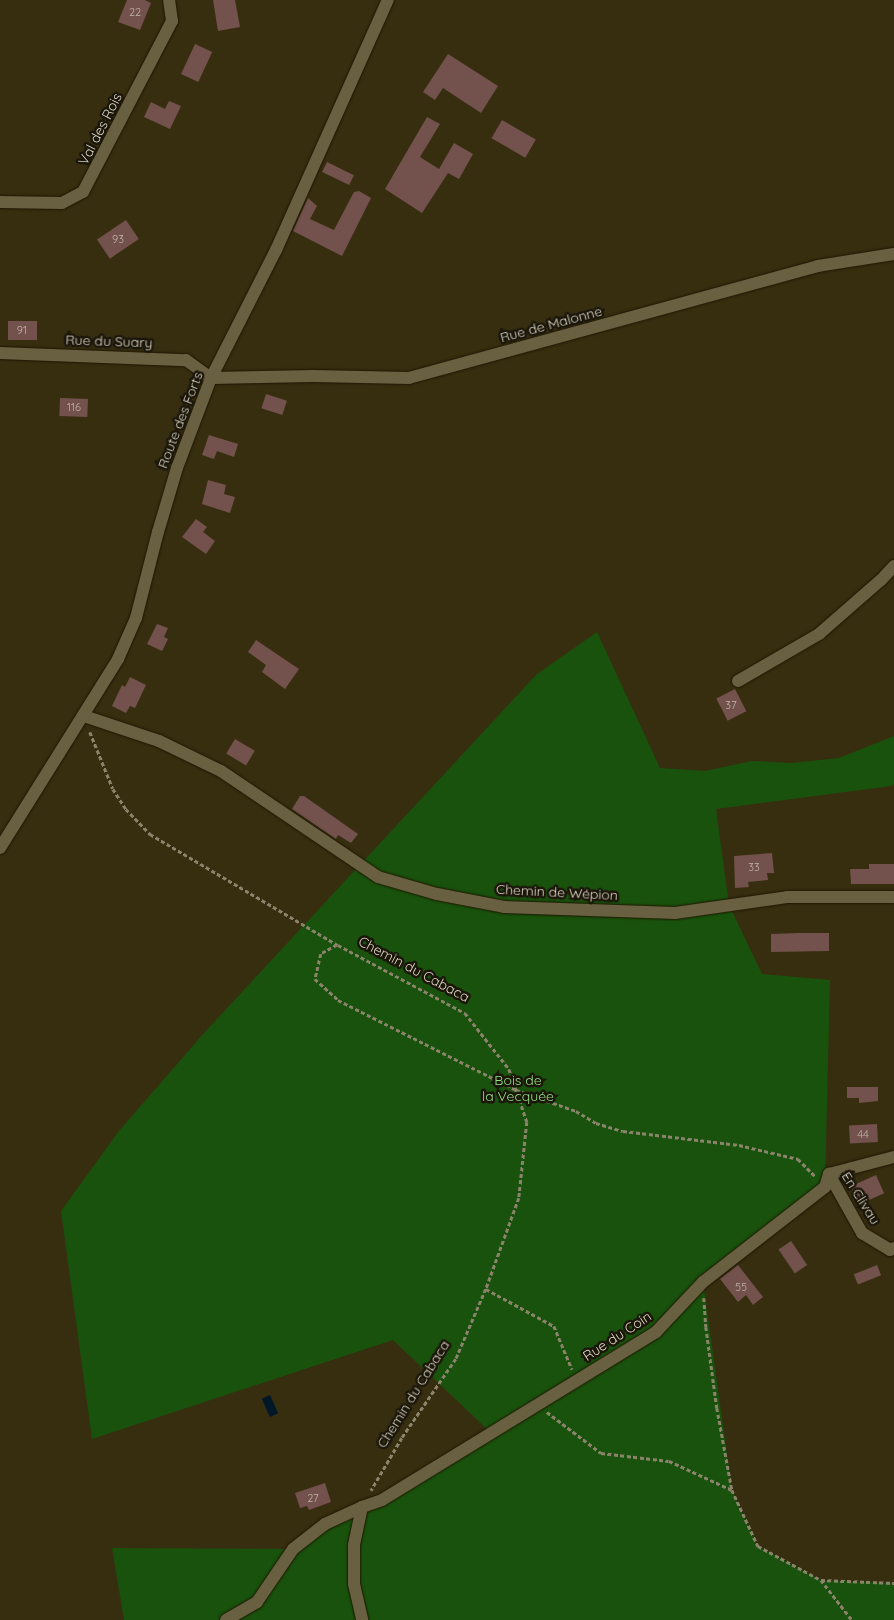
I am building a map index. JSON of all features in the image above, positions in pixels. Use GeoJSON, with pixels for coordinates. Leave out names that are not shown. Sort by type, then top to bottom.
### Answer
{"type":"FeatureCollection","features":[{"type":"Feature","properties":{"kind":"street","name":"Val des Rois"},"geometry":{"type":"LineString","coordinates":[[0,202],[62,203],[83,192],[172,21],[169,0]]}},
{"type":"Feature","properties":{"kind":"street","name":"Route des Forts"},"geometry":{"type":"LineString","coordinates":[[0,848],[118,659],[136,618],[174,477],[211,378],[276,250],[388,0]]}},
{"type":"Feature","properties":{"kind":"street","name":"Rue de Malonne"},"geometry":{"type":"LineString","coordinates":[[211,378],[313,376],[409,378],[818,266],[894,254]]}},
{"type":"Feature","properties":{"kind":"street","name":"Rue du Suary"},"geometry":{"type":"LineString","coordinates":[[0,353],[186,360],[211,378]]}},
{"type":"Feature","properties":{"kind":"street"},"geometry":{"type":"LineString","coordinates":[[738,681],[819,634],[881,580],[894,566]]}},
{"type":"Feature","properties":{"kind":"street","name":"Chemin de Wépion"},"geometry":{"type":"LineString","coordinates":[[84,716],[159,742],[221,771],[378,877],[438,894],[504,906],[675,914],[787,897],[894,897]]}},
{"type":"Feature","properties":{"kind":"street"},"geometry":{"type":"LineString","coordinates":[[825,1188],[829,1174],[894,1157]]}},
{"type":"Feature","properties":{"kind":"street","name":"En Clivau"},"geometry":{"type":"LineString","coordinates":[[829,1174],[862,1233],[890,1250],[894,1248]]}},
{"type":"Feature","properties":{"kind":"street","name":"Rue du Coin"},"geometry":{"type":"LineString","coordinates":[[226,1620],[257,1602],[293,1549],[324,1524],[362,1506],[382,1500],[656,1332],[703,1282],[825,1188]]}},
{"type":"Feature","properties":{"kind":"street"},"geometry":{"type":"LineString","coordinates":[[362,1506],[354,1545],[354,1584],[362,1620]]}},
{"type":"Feature","properties":{"kind":"path","name":"Chemin du Cabaca"},"geometry":{"type":"LineString","coordinates":[[84,716],[113,789],[126,810],[150,834],[338,945],[466,1013],[510,1069],[527,1122],[519,1198],[486,1289],[456,1359],[402,1438],[362,1506]]}},
{"type":"Feature","properties":{"kind":"path"},"geometry":{"type":"LineString","coordinates":[[338,945],[321,954],[315,979],[338,1000],[516,1090],[576,1111],[596,1123],[623,1132],[739,1145],[798,1159],[825,1188]]}},
{"type":"Feature","properties":{"kind":"path"},"geometry":{"type":"LineString","coordinates":[[703,1282],[706,1327],[732,1490],[758,1546],[821,1580],[852,1620]]}},
{"type":"Feature","properties":{"kind":"path"},"geometry":{"type":"LineString","coordinates":[[486,1289],[554,1326],[577,1380]]}},
{"type":"Feature","properties":{"kind":"path"},"geometry":{"type":"LineString","coordinates":[[536,1404],[601,1453],[669,1461],[732,1490]]}},
{"type":"Feature","properties":{"kind":"path"},"geometry":{"type":"LineString","coordinates":[[821,1580],[894,1583]]}},
{"type":"Feature","properties":{"kind":"green space","name":"Bois de la Vecquée"},"geometry":{"type":"Polygon","coordinates":[[[597,632],[660,768],[705,771],[752,761],[791,763],[839,758],[894,736],[894,784],[891,786],[716,809],[729,905],[762,974],[830,980],[825,1187],[703,1282],[732,1490],[758,1546],[821,1580],[894,1583],[894,1620],[124,1620],[112,1548],[293,1549],[489,1431],[393,1340],[92,1439],[61,1211],[119,1131],[204,1033],[537,674],[597,632]]]}},
{"type":"Feature","properties":{"kind":"water"},"geometry":{"type":"Polygon","coordinates":[[[270,1395],[278,1413],[270,1417],[262,1399],[270,1395]]]}},
{"type":"Feature","properties":{"kind":"building"},"geometry":{"type":"Polygon","coordinates":[[[127,0],[145,0],[151,3],[140,30],[118,22],[127,0]]]}},
{"type":"Feature","properties":{"kind":"building"},"geometry":{"type":"Polygon","coordinates":[[[213,0],[235,0],[240,27],[218,31],[213,0]]]}},
{"type":"Feature","properties":{"kind":"building"},"geometry":{"type":"Polygon","coordinates":[[[195,44],[212,52],[198,82],[181,74],[195,44]]]}},
{"type":"Feature","properties":{"kind":"building"},"geometry":{"type":"Polygon","coordinates":[[[448,54],[498,86],[481,113],[443,88],[435,100],[423,92],[448,54]]]}},
{"type":"Feature","properties":{"kind":"building"},"geometry":{"type":"Polygon","coordinates":[[[169,101],[181,106],[170,129],[144,117],[151,102],[165,109],[169,101]]]}},
{"type":"Feature","properties":{"kind":"building"},"geometry":{"type":"Polygon","coordinates":[[[427,117],[440,124],[420,157],[439,169],[454,143],[473,154],[459,179],[448,173],[422,213],[385,189],[427,117]]]}},
{"type":"Feature","properties":{"kind":"building"},"geometry":{"type":"Polygon","coordinates":[[[502,120],[536,139],[525,158],[492,138],[502,120]]]}},
{"type":"Feature","properties":{"kind":"building"},"geometry":{"type":"Polygon","coordinates":[[[327,162],[354,175],[349,185],[322,172],[327,162]]]}},
{"type":"Feature","properties":{"kind":"building"},"geometry":{"type":"Polygon","coordinates":[[[359,191],[371,198],[342,256],[293,231],[308,198],[317,206],[310,219],[334,230],[354,192],[359,191]]]}},
{"type":"Feature","properties":{"kind":"building"},"geometry":{"type":"Polygon","coordinates":[[[126,220],[139,239],[110,259],[97,240],[126,220]]]}},
{"type":"Feature","properties":{"kind":"building"},"geometry":{"type":"Polygon","coordinates":[[[8,321],[37,321],[37,340],[8,340],[8,321]]]}},
{"type":"Feature","properties":{"kind":"building"},"geometry":{"type":"Polygon","coordinates":[[[266,394],[287,401],[282,415],[261,408],[266,394]]]}},
{"type":"Feature","properties":{"kind":"building"},"geometry":{"type":"Polygon","coordinates":[[[60,398],[88,399],[87,417],[59,416],[60,398]]]}},
{"type":"Feature","properties":{"kind":"building"},"geometry":{"type":"Polygon","coordinates":[[[209,435],[238,444],[234,457],[217,451],[214,459],[202,455],[209,435]]]}},
{"type":"Feature","properties":{"kind":"building"},"geometry":{"type":"Polygon","coordinates":[[[208,480],[226,485],[224,494],[235,497],[230,513],[202,504],[208,480]]]}},
{"type":"Feature","properties":{"kind":"building"},"geometry":{"type":"Polygon","coordinates":[[[196,519],[207,527],[203,532],[215,541],[206,554],[182,537],[196,519]]]}},
{"type":"Feature","properties":{"kind":"building"},"geometry":{"type":"Polygon","coordinates":[[[157,624],[168,628],[164,637],[168,639],[162,651],[147,644],[157,624]]]}},
{"type":"Feature","properties":{"kind":"building"},"geometry":{"type":"Polygon","coordinates":[[[256,640],[299,669],[285,689],[262,672],[266,665],[248,652],[256,640]]]}},
{"type":"Feature","properties":{"kind":"building"},"geometry":{"type":"Polygon","coordinates":[[[130,677],[146,685],[135,708],[130,706],[126,713],[112,706],[122,685],[125,687],[130,677]]]}},
{"type":"Feature","properties":{"kind":"building"},"geometry":{"type":"Polygon","coordinates":[[[735,689],[746,711],[728,721],[716,699],[735,689]]]}},
{"type":"Feature","properties":{"kind":"building"},"geometry":{"type":"Polygon","coordinates":[[[235,739],[255,751],[246,765],[226,754],[235,739]]]}},
{"type":"Feature","properties":{"kind":"building"},"geometry":{"type":"Polygon","coordinates":[[[300,796],[304,796],[358,834],[351,843],[338,835],[336,839],[292,809],[300,796]]]}},
{"type":"Feature","properties":{"kind":"building"},"geometry":{"type":"Polygon","coordinates":[[[772,853],[774,873],[767,873],[768,880],[748,882],[749,887],[735,888],[734,856],[772,853]]]}},
{"type":"Feature","properties":{"kind":"building"},"geometry":{"type":"Polygon","coordinates":[[[869,864],[894,864],[894,884],[851,884],[850,869],[869,869],[869,864]]]}},
{"type":"Feature","properties":{"kind":"building"},"geometry":{"type":"Polygon","coordinates":[[[829,933],[829,951],[771,952],[771,934],[829,933]]]}},
{"type":"Feature","properties":{"kind":"building"},"geometry":{"type":"Polygon","coordinates":[[[847,1087],[878,1087],[878,1101],[859,1103],[859,1098],[847,1098],[847,1087]]]}},
{"type":"Feature","properties":{"kind":"building"},"geometry":{"type":"Polygon","coordinates":[[[877,1124],[878,1142],[850,1143],[849,1125],[877,1124]]]}},
{"type":"Feature","properties":{"kind":"building"},"geometry":{"type":"Polygon","coordinates":[[[876,1175],[884,1193],[859,1205],[850,1186],[876,1175]]]}},
{"type":"Feature","properties":{"kind":"building"},"geometry":{"type":"Polygon","coordinates":[[[791,1241],[807,1265],[795,1273],[779,1249],[791,1241]]]}},
{"type":"Feature","properties":{"kind":"building"},"geometry":{"type":"Polygon","coordinates":[[[738,1265],[763,1297],[753,1305],[746,1295],[738,1302],[720,1279],[738,1265]]]}},
{"type":"Feature","properties":{"kind":"building"},"geometry":{"type":"Polygon","coordinates":[[[877,1265],[881,1275],[858,1285],[854,1274],[877,1265]]]}},
{"type":"Feature","properties":{"kind":"building"},"geometry":{"type":"Polygon","coordinates":[[[325,1483],[331,1502],[309,1510],[307,1506],[300,1508],[295,1493],[325,1483]]]}}]}
